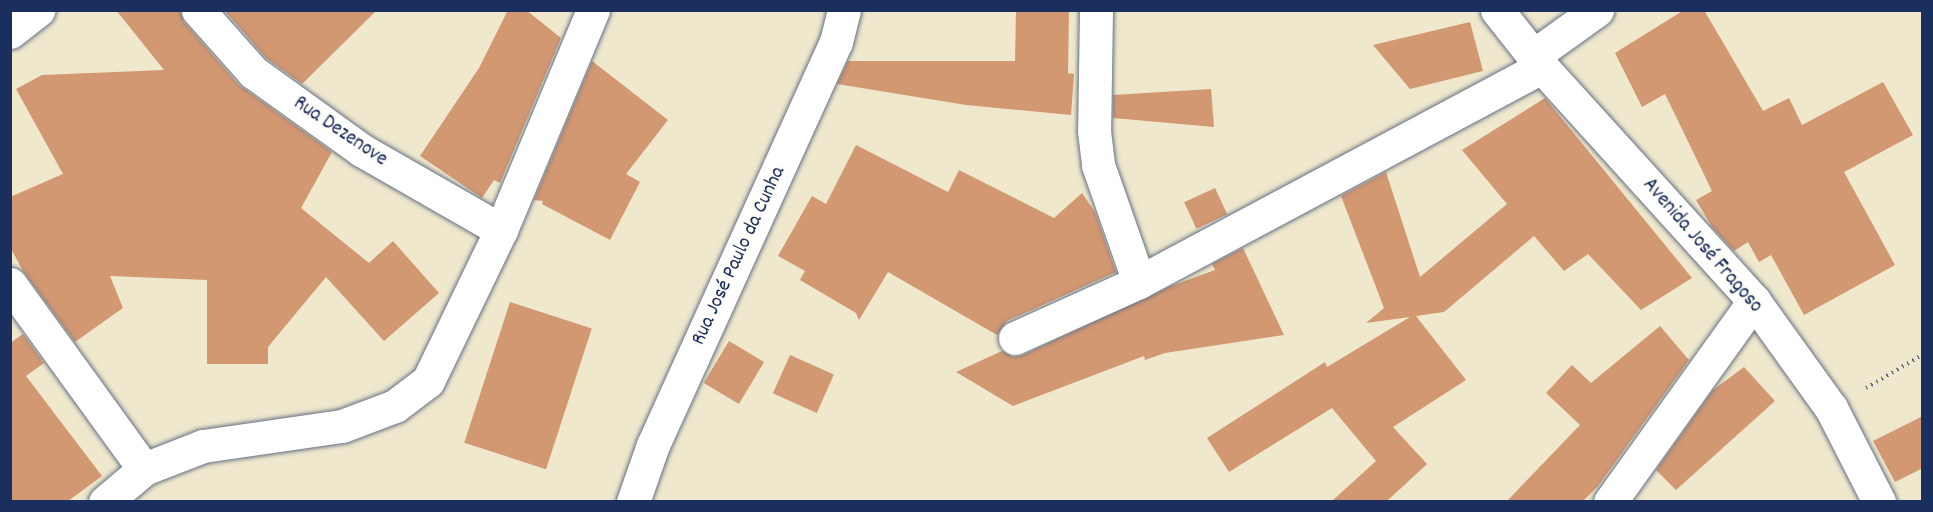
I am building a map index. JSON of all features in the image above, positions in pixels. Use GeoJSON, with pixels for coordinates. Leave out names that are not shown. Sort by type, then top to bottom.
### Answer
{"type":"FeatureCollection","features":[{"type":"Feature","properties":{"kind":"street"},"geometry":{"type":"LineString","coordinates":[[10,32],[38,10]]}},
{"type":"Feature","properties":{"kind":"street","name":"Rua Dezenove"},"geometry":{"type":"LineString","coordinates":[[198,10],[262,79],[363,151],[501,230]]}},
{"type":"Feature","properties":{"kind":"street"},"geometry":{"type":"LineString","coordinates":[[105,501],[144,469],[203,446],[342,426],[395,406],[428,381],[501,230],[557,105],[594,10]]}},
{"type":"Feature","properties":{"kind":"street","name":"Rua José Paulo da Cunha"},"geometry":{"type":"LineString","coordinates":[[633,501],[653,445],[836,42],[844,10]]}},
{"type":"Feature","properties":{"kind":"street"},"geometry":{"type":"LineString","coordinates":[[1096,10],[1094,131],[1098,165],[1139,282]]}},
{"type":"Feature","properties":{"kind":"street","name":"Avenida José Fragoso"},"geometry":{"type":"LineString","coordinates":[[1497,10],[1538,62],[1754,301],[1831,408],[1879,501]]}},
{"type":"Feature","properties":{"kind":"street"},"geometry":{"type":"LineString","coordinates":[[1015,338],[1139,282],[1538,62],[1598,10]]}},
{"type":"Feature","properties":{"kind":"street"},"geometry":{"type":"LineString","coordinates":[[10,284],[144,469]]}},
{"type":"Feature","properties":{"kind":"street"},"geometry":{"type":"LineString","coordinates":[[1610,501],[1754,301]]}},
{"type":"Feature","properties":{"kind":"path"},"geometry":{"type":"LineString","coordinates":[[1831,408],[1923,355]]}},
{"type":"Feature","properties":{"kind":"building"},"geometry":{"type":"Polygon","coordinates":[[[116,10],[180,10],[184,22],[239,85],[332,152],[301,208],[369,263],[393,241],[439,293],[384,341],[326,277],[268,347],[268,364],[207,364],[207,280],[110,276],[123,308],[75,342],[23,271],[10,247],[10,197],[63,174],[16,89],[42,75],[164,70],[116,10]]]}},
{"type":"Feature","properties":{"kind":"building"},"geometry":{"type":"Polygon","coordinates":[[[224,10],[377,10],[302,84],[266,58],[224,10]]]}},
{"type":"Feature","properties":{"kind":"building"},"geometry":{"type":"Polygon","coordinates":[[[508,10],[526,10],[561,38],[500,183],[494,180],[482,198],[420,156],[479,68],[508,10]]]}},
{"type":"Feature","properties":{"kind":"building"},"geometry":{"type":"Polygon","coordinates":[[[1016,10],[1069,10],[1068,73],[1074,74],[1071,115],[966,105],[837,84],[848,61],[1015,61],[1016,10]]]}},
{"type":"Feature","properties":{"kind":"building"},"geometry":{"type":"Polygon","coordinates":[[[1684,10],[1704,10],[1763,111],[1789,98],[1802,125],[1883,82],[1913,135],[1844,172],[1895,265],[1804,315],[1771,255],[1759,262],[1748,242],[1734,251],[1712,227],[1696,200],[1712,191],[1665,94],[1642,107],[1615,53],[1684,10]]]}},
{"type":"Feature","properties":{"kind":"building"},"geometry":{"type":"Polygon","coordinates":[[[1470,22],[1483,71],[1410,89],[1373,45],[1470,22]]]}},
{"type":"Feature","properties":{"kind":"building"},"geometry":{"type":"Polygon","coordinates":[[[592,61],[668,120],[626,174],[640,182],[610,240],[542,204],[543,201],[534,200],[592,61]]]}},
{"type":"Feature","properties":{"kind":"building"},"geometry":{"type":"Polygon","coordinates":[[[1211,89],[1214,127],[1113,118],[1113,95],[1211,89]]]}},
{"type":"Feature","properties":{"kind":"building"},"geometry":{"type":"Polygon","coordinates":[[[1545,98],[1692,278],[1641,310],[1588,254],[1564,271],[1534,236],[1444,312],[1416,316],[1466,380],[1393,427],[1427,464],[1387,501],[1332,501],[1376,461],[1332,408],[1229,472],[1207,438],[1325,362],[1327,367],[1410,317],[1366,323],[1384,308],[1341,196],[1386,172],[1420,277],[1507,204],[1462,150],[1545,98]]]}},
{"type":"Feature","properties":{"kind":"building"},"geometry":{"type":"Polygon","coordinates":[[[856,145],[948,192],[959,170],[1054,218],[1082,193],[1095,212],[1116,272],[1007,321],[997,335],[888,272],[859,320],[856,313],[800,280],[805,271],[778,256],[812,196],[826,204],[856,145]]]}},
{"type":"Feature","properties":{"kind":"building"},"geometry":{"type":"Polygon","coordinates":[[[1215,188],[1227,214],[1196,229],[1184,202],[1215,188]]]}},
{"type":"Feature","properties":{"kind":"building"},"geometry":{"type":"Polygon","coordinates":[[[1243,248],[1284,335],[1165,353],[1145,360],[1144,356],[1013,406],[956,372],[1002,351],[1013,357],[1023,355],[1171,286],[1215,270],[1212,264],[1243,248]]]}},
{"type":"Feature","properties":{"kind":"building"},"geometry":{"type":"Polygon","coordinates":[[[510,302],[592,329],[546,469],[464,443],[510,302]]]}},
{"type":"Feature","properties":{"kind":"building"},"geometry":{"type":"Polygon","coordinates":[[[1660,326],[1689,360],[1598,486],[1583,501],[1507,501],[1580,425],[1546,393],[1572,365],[1591,383],[1660,326]]]}},
{"type":"Feature","properties":{"kind":"building"},"geometry":{"type":"Polygon","coordinates":[[[23,334],[44,363],[26,376],[102,476],[68,501],[10,501],[10,343],[23,334]]]}},
{"type":"Feature","properties":{"kind":"building"},"geometry":{"type":"Polygon","coordinates":[[[729,341],[764,362],[739,404],[704,383],[729,341]]]}},
{"type":"Feature","properties":{"kind":"building"},"geometry":{"type":"Polygon","coordinates":[[[790,355],[834,375],[817,413],[773,393],[790,355]]]}},
{"type":"Feature","properties":{"kind":"building"},"geometry":{"type":"Polygon","coordinates":[[[1744,367],[1775,401],[1676,490],[1656,470],[1713,390],[1744,367]]]}},
{"type":"Feature","properties":{"kind":"building"},"geometry":{"type":"Polygon","coordinates":[[[1923,416],[1923,468],[1895,482],[1873,441],[1923,416]]]}}]}
